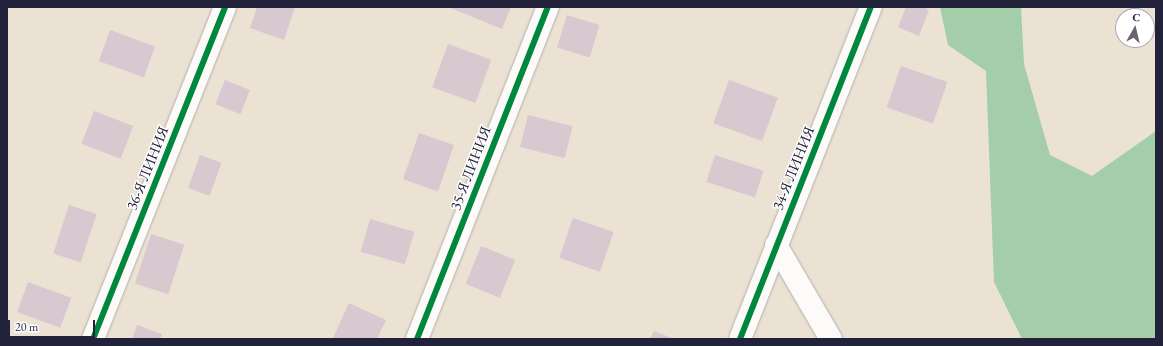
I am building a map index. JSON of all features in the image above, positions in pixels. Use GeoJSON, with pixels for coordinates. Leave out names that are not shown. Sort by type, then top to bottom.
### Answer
{"type":"FeatureCollection","features":[{"type":"Feature","properties":{"kind":"street","name":"36-Я ЛИНИЯ"},"geometry":{"type":"LineString","coordinates":[[93,339],[225,7]]}},
{"type":"Feature","properties":{"kind":"street","name":"35-Я ЛИНИЯ"},"geometry":{"type":"LineString","coordinates":[[417,339],[548,7]]}},
{"type":"Feature","properties":{"kind":"street","name":"34-Я ЛИНИЯ"},"geometry":{"type":"LineString","coordinates":[[740,339],[871,7]]}},
{"type":"Feature","properties":{"kind":"street"},"geometry":{"type":"LineString","coordinates":[[776,245],[832,339]]}},
{"type":"Feature","properties":{"kind":"green space"},"geometry":{"type":"Polygon","coordinates":[[[940,7],[1021,7],[1024,64],[1050,155],[1092,176],[1156,131],[1156,339],[1022,339],[994,282],[986,71],[948,45],[940,7]]]}},
{"type":"Feature","properties":{"kind":"building"},"geometry":{"type":"Polygon","coordinates":[[[257,7],[295,7],[284,40],[250,28],[257,7]]]}},
{"type":"Feature","properties":{"kind":"building"},"geometry":{"type":"Polygon","coordinates":[[[448,7],[511,7],[502,29],[448,7]]]}},
{"type":"Feature","properties":{"kind":"building"},"geometry":{"type":"Polygon","coordinates":[[[906,7],[923,7],[929,10],[919,36],[898,27],[906,7]]]}},
{"type":"Feature","properties":{"kind":"building"},"geometry":{"type":"Polygon","coordinates":[[[567,15],[600,25],[590,57],[557,48],[567,15]]]}},
{"type":"Feature","properties":{"kind":"building"},"geometry":{"type":"Polygon","coordinates":[[[110,30],[155,46],[144,77],[99,61],[110,30]]]}},
{"type":"Feature","properties":{"kind":"building"},"geometry":{"type":"Polygon","coordinates":[[[448,44],[491,60],[475,103],[432,87],[448,44]]]}},
{"type":"Feature","properties":{"kind":"building"},"geometry":{"type":"Polygon","coordinates":[[[901,66],[947,82],[933,124],[887,108],[901,66]]]}},
{"type":"Feature","properties":{"kind":"building"},"geometry":{"type":"Polygon","coordinates":[[[225,80],[250,90],[240,114],[215,104],[225,80]]]}},
{"type":"Feature","properties":{"kind":"building"},"geometry":{"type":"Polygon","coordinates":[[[729,80],[778,98],[762,141],[713,123],[729,80]]]}},
{"type":"Feature","properties":{"kind":"building"},"geometry":{"type":"Polygon","coordinates":[[[94,111],[133,126],[121,159],[81,144],[94,111]]]}},
{"type":"Feature","properties":{"kind":"building"},"geometry":{"type":"Polygon","coordinates":[[[528,115],[573,126],[565,158],[520,147],[528,115]]]}},
{"type":"Feature","properties":{"kind":"building"},"geometry":{"type":"Polygon","coordinates":[[[419,133],[454,145],[438,191],[403,179],[419,133]]]}},
{"type":"Feature","properties":{"kind":"building"},"geometry":{"type":"Polygon","coordinates":[[[200,155],[222,163],[210,196],[188,188],[200,155]]]}},
{"type":"Feature","properties":{"kind":"building"},"geometry":{"type":"Polygon","coordinates":[[[715,155],[764,171],[755,197],[706,182],[715,155]]]}},
{"type":"Feature","properties":{"kind":"building"},"geometry":{"type":"Polygon","coordinates":[[[69,205],[97,214],[81,262],[53,254],[69,205]]]}},
{"type":"Feature","properties":{"kind":"building"},"geometry":{"type":"Polygon","coordinates":[[[573,218],[614,232],[600,272],[559,258],[573,218]]]}},
{"type":"Feature","properties":{"kind":"building"},"geometry":{"type":"Polygon","coordinates":[[[370,219],[414,232],[405,264],[361,252],[370,219]]]}},
{"type":"Feature","properties":{"kind":"building"},"geometry":{"type":"Polygon","coordinates":[[[151,234],[184,245],[168,294],[135,283],[151,234]]]}},
{"type":"Feature","properties":{"kind":"building"},"geometry":{"type":"Polygon","coordinates":[[[481,246],[515,260],[500,298],[466,284],[481,246]]]}},
{"type":"Feature","properties":{"kind":"building"},"geometry":{"type":"Polygon","coordinates":[[[28,282],[71,298],[60,328],[17,312],[28,282]]]}},
{"type":"Feature","properties":{"kind":"building"},"geometry":{"type":"Polygon","coordinates":[[[349,303],[386,320],[377,339],[333,338],[349,303]]]}},
{"type":"Feature","properties":{"kind":"building"},"geometry":{"type":"Polygon","coordinates":[[[137,325],[162,334],[160,339],[132,339],[137,325]]]}},
{"type":"Feature","properties":{"kind":"building"},"geometry":{"type":"Polygon","coordinates":[[[654,331],[674,339],[650,339],[654,331]]]}},
{"type":"Feature","properties":{"kind":"cycle path"},"geometry":{"type":"LineString","coordinates":[[93,339],[225,7]]}},
{"type":"Feature","properties":{"kind":"cycle path"},"geometry":{"type":"LineString","coordinates":[[417,339],[548,7]]}},
{"type":"Feature","properties":{"kind":"cycle path"},"geometry":{"type":"LineString","coordinates":[[740,339],[871,7]]}}]}
